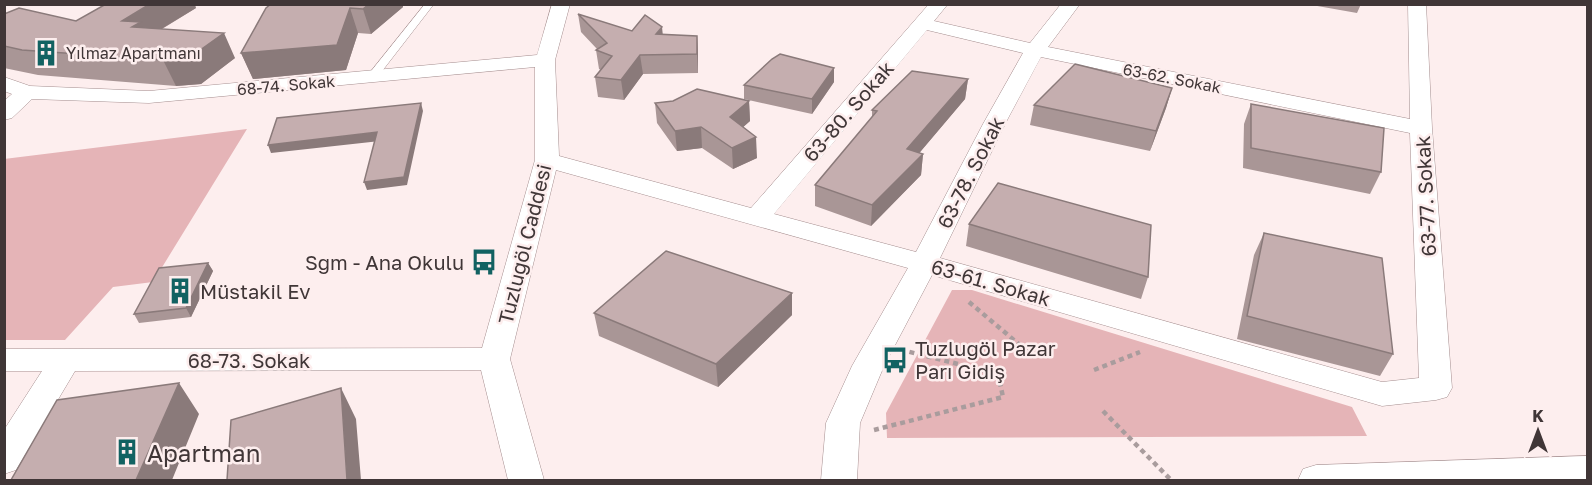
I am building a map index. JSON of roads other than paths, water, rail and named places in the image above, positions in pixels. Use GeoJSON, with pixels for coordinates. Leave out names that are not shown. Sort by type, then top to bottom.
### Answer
{"type":"FeatureCollection","features":[{"type":"Feature","properties":{"kind":"street","name":"Tuzlugöl Caddesi"},"geometry":{"type":"LineString","coordinates":[[526,480],[494,359],[547,160],[545,60],[561,4]]}},
{"type":"Feature","properties":{"kind":"street","name":"63-80. Sokak"},"geometry":{"type":"LineString","coordinates":[[757,217],[939,4]]}},
{"type":"Feature","properties":{"kind":"street","name":"63-78. Sokak"},"geometry":{"type":"LineString","coordinates":[[838,480],[843,423],[868,366],[928,264],[994,123],[1035,50],[1071,4]]}},
{"type":"Feature","properties":{"kind":"street","name":"63-77. Sokak"},"geometry":{"type":"LineString","coordinates":[[1417,4],[1421,128],[1436,388]]}},
{"type":"Feature","properties":{"kind":"street","name":"63-62. Sokak"},"geometry":{"type":"LineString","coordinates":[[923,24],[1035,50],[1421,128]]}},
{"type":"Feature","properties":{"kind":"street","name":"68-74. Sokak"},"geometry":{"type":"LineString","coordinates":[[4,83],[27,92],[149,97],[545,60]]}},
{"type":"Feature","properties":{"kind":"street"},"geometry":{"type":"LineString","coordinates":[[4,113],[27,92]]}},
{"type":"Feature","properties":{"kind":"street","name":"63-61. Sokak"},"geometry":{"type":"LineString","coordinates":[[547,160],[928,264],[1382,394],[1436,388]]}},
{"type":"Feature","properties":{"kind":"street","name":"68-73. Sokak"},"geometry":{"type":"LineString","coordinates":[[8,358],[66,360],[494,359]]}},
{"type":"Feature","properties":{"kind":"street"},"geometry":{"type":"LineString","coordinates":[[4,460],[66,360]]}},
{"type":"Feature","properties":{"kind":"street"},"geometry":{"type":"LineString","coordinates":[[1316,480],[1587,471]]}},
{"type":"Feature","properties":{"kind":"lane"},"geometry":{"type":"LineString","coordinates":[[372,77],[430,4]]}},
{"type":"Feature","properties":{"kind":"place","name":"Yılmaz Apartmanı"},"geometry":{"type":"Point","coordinates":[46,53]}},
{"type":"Feature","properties":{"kind":"place","name":"Sgm - Ana Okulu"},"geometry":{"type":"Point","coordinates":[484,262]}},
{"type":"Feature","properties":{"kind":"place","name":"Müstakil Ev"},"geometry":{"type":"Point","coordinates":[180,291]}},
{"type":"Feature","properties":{"kind":"place","name":"Tuzlugöl Pazar Parı Gidiş"},"geometry":{"type":"Point","coordinates":[895,360]}},
{"type":"Feature","properties":{"kind":"place","name":"Apartman"},"geometry":{"type":"Point","coordinates":[127,452]}}]}
